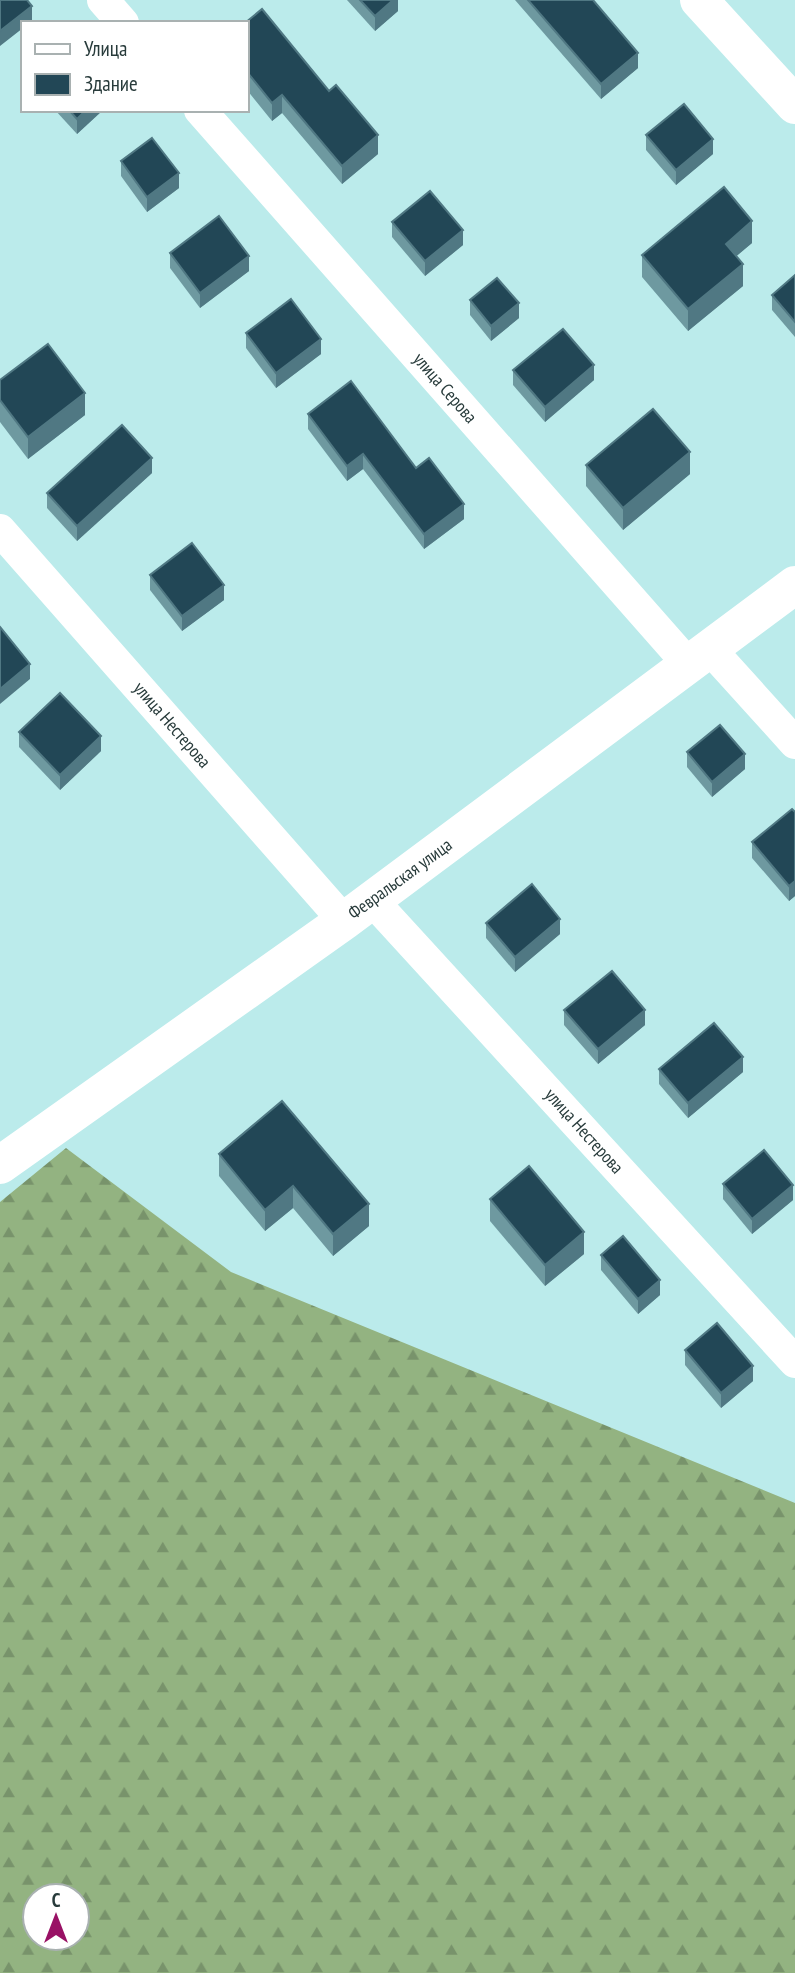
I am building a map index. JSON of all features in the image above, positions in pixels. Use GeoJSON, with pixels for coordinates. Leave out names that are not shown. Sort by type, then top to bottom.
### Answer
{"type":"FeatureCollection","features":[{"type":"Feature","properties":{"kind":"main road"},"geometry":{"type":"LineString","coordinates":[[699,0],[795,105]]}},
{"type":"Feature","properties":{"kind":"main road","name":"Февральская улица"},"geometry":{"type":"LineString","coordinates":[[0,1165],[358,910],[795,585]]}},
{"type":"Feature","properties":{"kind":"street"},"geometry":{"type":"LineString","coordinates":[[103,0],[121,21]]}},
{"type":"Feature","properties":{"kind":"street","name":"улица Серова"},"geometry":{"type":"LineString","coordinates":[[202,112],[700,657],[795,743]]}},
{"type":"Feature","properties":{"kind":"street","name":"улица Нестерова"},"geometry":{"type":"LineString","coordinates":[[0,530],[358,910],[795,1362]]}},
{"type":"Feature","properties":{"kind":"green space"},"geometry":{"type":"Polygon","coordinates":[[[66,1148],[231,1272],[795,1503],[795,1973],[0,1973],[0,1202],[66,1148]]]}},
{"type":"Feature","properties":{"kind":"building"},"geometry":{"type":"Polygon","coordinates":[[[0,0],[27,0],[32,6],[0,31],[0,0]]]}},
{"type":"Feature","properties":{"kind":"building"},"geometry":{"type":"Polygon","coordinates":[[[360,0],[393,0],[375,16],[360,0]]]}},
{"type":"Feature","properties":{"kind":"building"},"geometry":{"type":"Polygon","coordinates":[[[528,0],[593,0],[638,53],[601,84],[528,0]]]}},
{"type":"Feature","properties":{"kind":"building"},"geometry":{"type":"Polygon","coordinates":[[[262,9],[329,91],[336,85],[378,135],[342,166],[282,95],[272,103],[248,73],[247,21],[262,9]]]}},
{"type":"Feature","properties":{"kind":"building"},"geometry":{"type":"Polygon","coordinates":[[[684,104],[713,139],[676,170],[646,135],[684,104]]]}},
{"type":"Feature","properties":{"kind":"building"},"geometry":{"type":"Polygon","coordinates":[[[71,112],[84,112],[77,119],[71,112]]]}},
{"type":"Feature","properties":{"kind":"building"},"geometry":{"type":"Polygon","coordinates":[[[152,138],[179,173],[147,197],[121,161],[152,138]]]}},
{"type":"Feature","properties":{"kind":"building"},"geometry":{"type":"Polygon","coordinates":[[[724,187],[752,221],[726,244],[743,264],[688,309],[642,255],[724,187]]]}},
{"type":"Feature","properties":{"kind":"building"},"geometry":{"type":"Polygon","coordinates":[[[430,191],[463,230],[425,261],[392,222],[430,191]]]}},
{"type":"Feature","properties":{"kind":"building"},"geometry":{"type":"Polygon","coordinates":[[[219,216],[249,256],[200,293],[170,253],[219,216]]]}},
{"type":"Feature","properties":{"kind":"building"},"geometry":{"type":"Polygon","coordinates":[[[795,275],[795,322],[772,295],[795,275]]]}},
{"type":"Feature","properties":{"kind":"building"},"geometry":{"type":"Polygon","coordinates":[[[497,278],[519,303],[491,326],[470,300],[497,278]]]}},
{"type":"Feature","properties":{"kind":"building"},"geometry":{"type":"Polygon","coordinates":[[[291,299],[321,339],[276,373],[246,333],[291,299]]]}},
{"type":"Feature","properties":{"kind":"building"},"geometry":{"type":"Polygon","coordinates":[[[563,329],[594,365],[545,407],[513,370],[563,329]]]}},
{"type":"Feature","properties":{"kind":"building"},"geometry":{"type":"Polygon","coordinates":[[[48,344],[85,393],[28,437],[0,400],[0,380],[48,344]]]}},
{"type":"Feature","properties":{"kind":"building"},"geometry":{"type":"Polygon","coordinates":[[[351,381],[416,468],[429,458],[464,504],[424,534],[363,454],[347,466],[308,414],[351,381]]]}},
{"type":"Feature","properties":{"kind":"building"},"geometry":{"type":"Polygon","coordinates":[[[653,409],[690,452],[623,508],[586,465],[653,409]]]}},
{"type":"Feature","properties":{"kind":"building"},"geometry":{"type":"Polygon","coordinates":[[[122,425],[152,458],[77,526],[47,493],[122,425]]]}},
{"type":"Feature","properties":{"kind":"building"},"geometry":{"type":"Polygon","coordinates":[[[192,543],[224,585],[182,616],[150,575],[192,543]]]}},
{"type":"Feature","properties":{"kind":"building"},"geometry":{"type":"Polygon","coordinates":[[[0,627],[30,664],[0,689],[0,627]]]}},
{"type":"Feature","properties":{"kind":"building"},"geometry":{"type":"Polygon","coordinates":[[[60,693],[101,736],[60,775],[19,732],[60,693]]]}},
{"type":"Feature","properties":{"kind":"building"},"geometry":{"type":"Polygon","coordinates":[[[720,725],[745,754],[712,782],[687,752],[720,725]]]}},
{"type":"Feature","properties":{"kind":"building"},"geometry":{"type":"Polygon","coordinates":[[[792,809],[795,812],[795,881],[789,886],[752,842],[792,809]]]}},
{"type":"Feature","properties":{"kind":"building"},"geometry":{"type":"Polygon","coordinates":[[[532,884],[560,919],[515,957],[486,923],[532,884]]]}},
{"type":"Feature","properties":{"kind":"building"},"geometry":{"type":"Polygon","coordinates":[[[612,971],[645,1010],[598,1049],[564,1010],[612,971]]]}},
{"type":"Feature","properties":{"kind":"building"},"geometry":{"type":"Polygon","coordinates":[[[714,1023],[743,1057],[688,1103],[659,1069],[714,1023]]]}},
{"type":"Feature","properties":{"kind":"building"},"geometry":{"type":"Polygon","coordinates":[[[282,1101],[369,1204],[333,1234],[293,1186],[265,1210],[219,1154],[282,1101]]]}},
{"type":"Feature","properties":{"kind":"building"},"geometry":{"type":"Polygon","coordinates":[[[764,1150],[793,1185],[752,1219],[723,1184],[764,1150]]]}},
{"type":"Feature","properties":{"kind":"building"},"geometry":{"type":"Polygon","coordinates":[[[529,1166],[584,1232],[545,1265],[490,1199],[529,1166]]]}},
{"type":"Feature","properties":{"kind":"building"},"geometry":{"type":"Polygon","coordinates":[[[623,1236],[660,1280],[638,1299],[601,1255],[623,1236]]]}},
{"type":"Feature","properties":{"kind":"building"},"geometry":{"type":"Polygon","coordinates":[[[717,1323],[753,1366],[721,1393],[685,1350],[717,1323]]]}}]}
